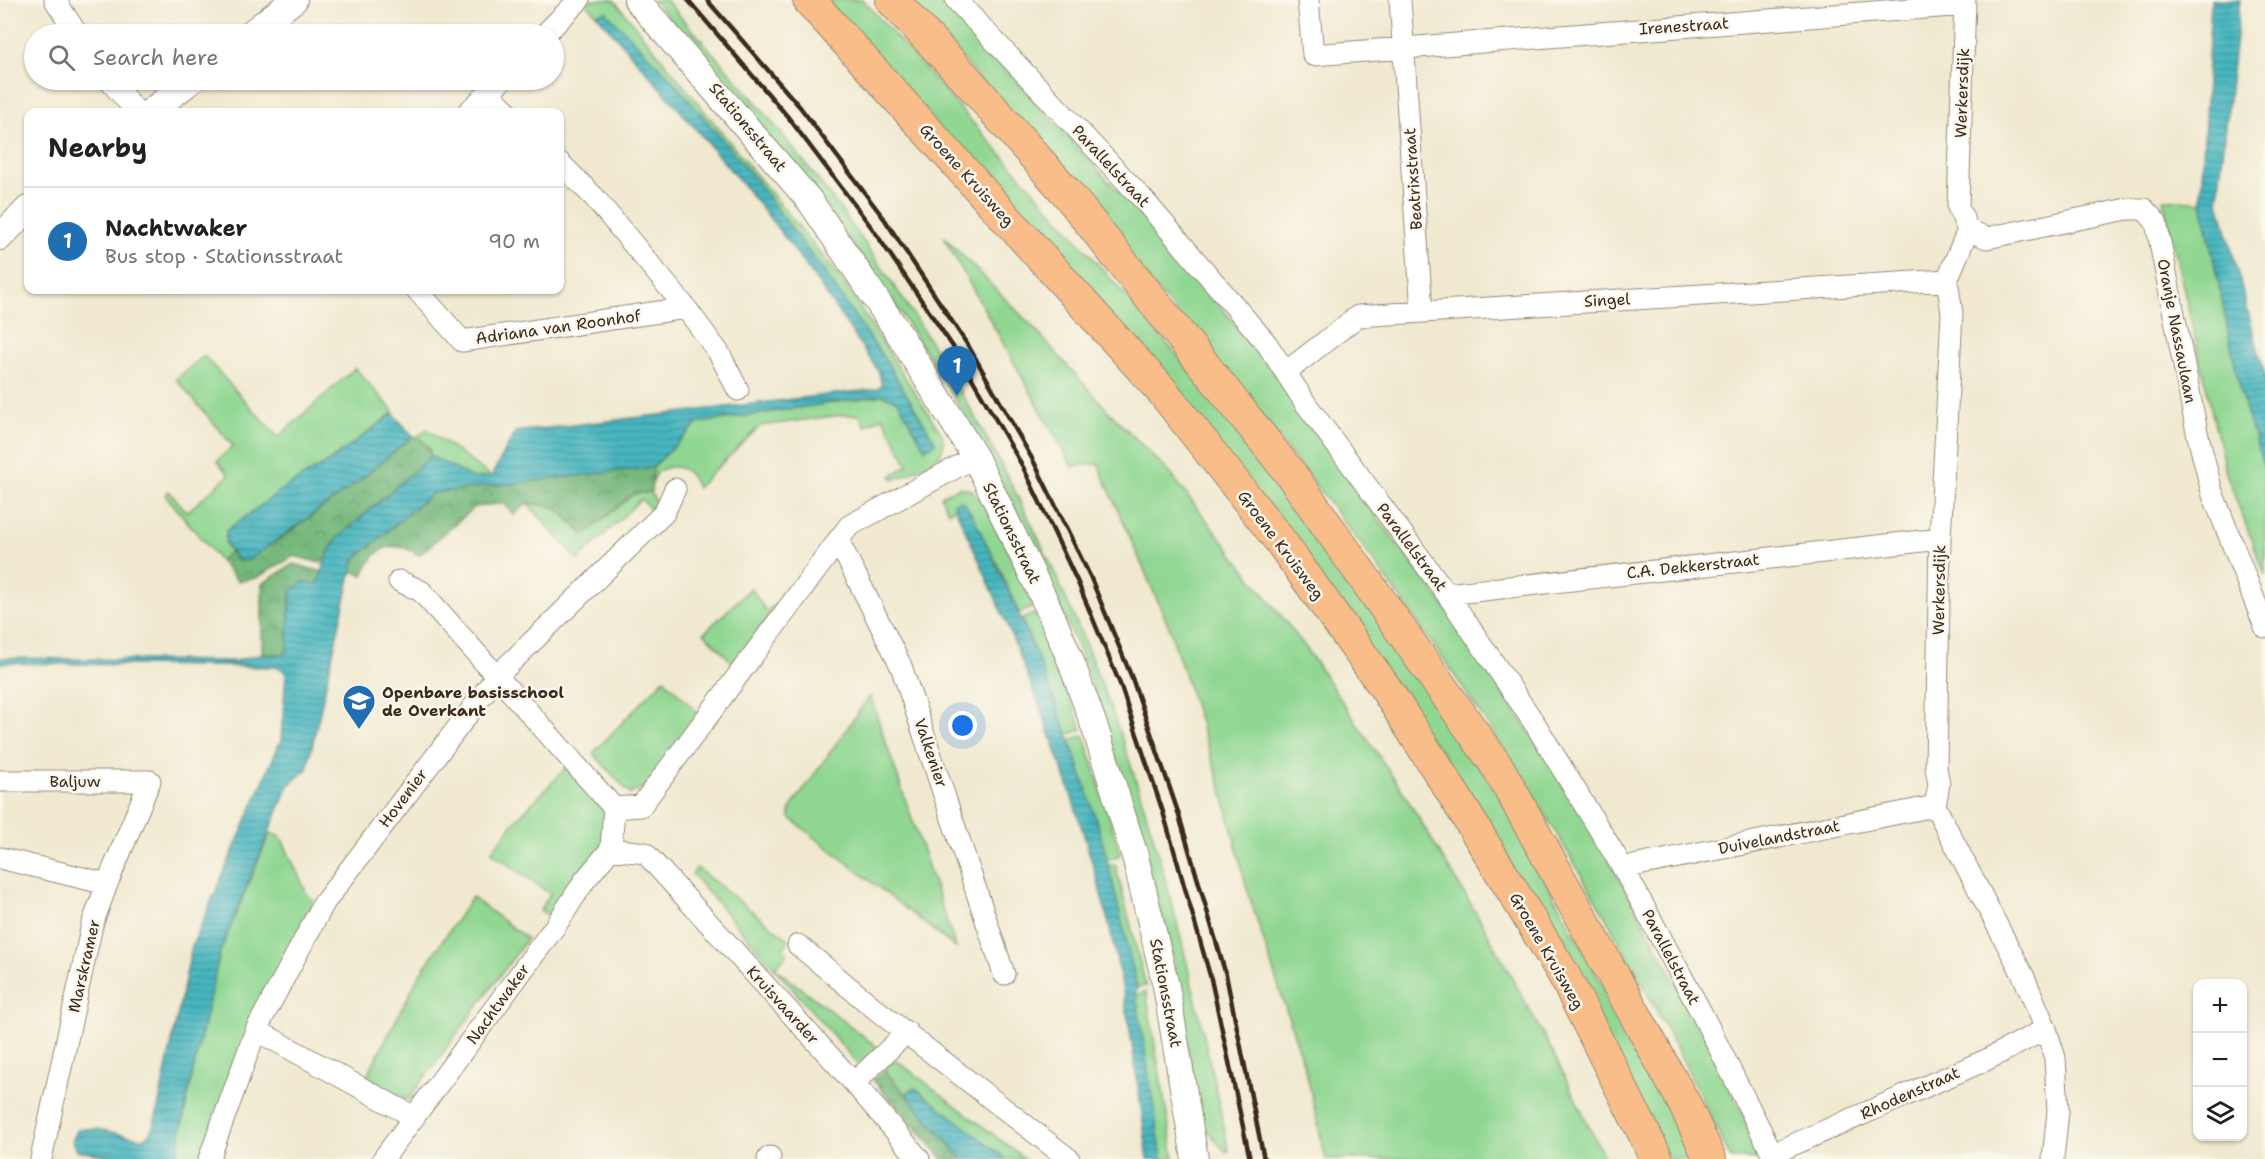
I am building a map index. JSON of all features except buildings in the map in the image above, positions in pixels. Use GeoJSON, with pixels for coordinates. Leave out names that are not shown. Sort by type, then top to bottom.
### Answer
{"type":"FeatureCollection","features":[{"type":"Feature","properties":{"kind":"main road","name":"Groene Kruisweg"},"geometry":{"type":"LineString","coordinates":[[809,0],[1163,392],[1281,542],[1386,689],[1564,975],[1657,1159]]}},
{"type":"Feature","properties":{"kind":"main road"},"geometry":{"type":"LineString","coordinates":[[892,0],[970,82],[1066,192],[1290,473],[1499,769],[1684,1103],[1710,1159]]}},
{"type":"Feature","properties":{"kind":"street"},"geometry":{"type":"LineString","coordinates":[[55,0],[71,24]]}},
{"type":"Feature","properties":{"kind":"street"},"geometry":{"type":"LineString","coordinates":[[262,24],[294,0]]}},
{"type":"Feature","properties":{"kind":"street"},"geometry":{"type":"LineString","coordinates":[[555,24],[579,0]]}},
{"type":"Feature","properties":{"kind":"street","name":"Stationsstraat"},"geometry":{"type":"LineString","coordinates":[[637,0],[810,201],[896,329],[975,457],[1047,605],[1095,728],[1136,855],[1166,986],[1195,1159]]}},
{"type":"Feature","properties":{"kind":"street","name":"Parallelstraat"},"geometry":{"type":"LineString","coordinates":[[956,0],[1142,198],[1267,344],[1306,404],[1447,594],[1535,724],[1623,868],[1702,1014],[1773,1156]]}},
{"type":"Feature","properties":{"kind":"street"},"geometry":{"type":"LineString","coordinates":[[1308,0],[1313,55],[1404,47]]}},
{"type":"Feature","properties":{"kind":"street","name":"Beatrixstraat"},"geometry":{"type":"LineString","coordinates":[[1400,0],[1422,311]]}},
{"type":"Feature","properties":{"kind":"street","name":"Irenestraat"},"geometry":{"type":"LineString","coordinates":[[1404,47],[1965,2]]}},
{"type":"Feature","properties":{"kind":"street","name":"Werkersdijk"},"geometry":{"type":"LineString","coordinates":[[1965,2],[1958,207],[1968,230]]}},
{"type":"Feature","properties":{"kind":"street"},"geometry":{"type":"LineString","coordinates":[[118,90],[134,108]]}},
{"type":"Feature","properties":{"kind":"street"},"geometry":{"type":"LineString","coordinates":[[155,108],[179,90]]}},
{"type":"Feature","properties":{"kind":"street"},"geometry":{"type":"LineString","coordinates":[[472,108],[491,90]]}},
{"type":"Feature","properties":{"kind":"street"},"geometry":{"type":"LineString","coordinates":[[497,90],[506,108]]}},
{"type":"Feature","properties":{"kind":"street"},"geometry":{"type":"LineString","coordinates":[[564,168],[594,197],[686,308],[719,353],[738,390]]}},
{"type":"Feature","properties":{"kind":"street","name":"Oranje Nassaulaan"},"geometry":{"type":"LineString","coordinates":[[1968,230],[1987,238],[2127,209],[2144,209],[2156,222],[2197,432],[2212,492],[2265,627]]}},
{"type":"Feature","properties":{"kind":"street"},"geometry":{"type":"LineString","coordinates":[[0,237],[24,213]]}},
{"type":"Feature","properties":{"kind":"street"},"geometry":{"type":"LineString","coordinates":[[1947,280],[1968,230]]}},
{"type":"Feature","properties":{"kind":"street","name":"Singel"},"geometry":{"type":"LineString","coordinates":[[1286,372],[1358,316],[1947,280]]}},
{"type":"Feature","properties":{"kind":"street","name":"Werkersdijk"},"geometry":{"type":"LineString","coordinates":[[1935,806],[1939,784],[1936,768],[1940,539],[1952,313],[1947,280]]}},
{"type":"Feature","properties":{"kind":"street","name":"Adriana van Roonhof"},"geometry":{"type":"LineString","coordinates":[[421,294],[462,341],[686,308]]}},
{"type":"Feature","properties":{"kind":"street"},"geometry":{"type":"LineString","coordinates":[[614,808],[641,806],[849,526],[975,457]]}},
{"type":"Feature","properties":{"kind":"street","name":"Hovenier"},"geometry":{"type":"LineString","coordinates":[[208,1159],[256,1030],[324,903],[497,676],[664,513],[675,489]]}},
{"type":"Feature","properties":{"kind":"street","name":"C.A. Dekkerstraat"},"geometry":{"type":"LineString","coordinates":[[1447,594],[1940,539]]}},
{"type":"Feature","properties":{"kind":"street","name":"Valkenier"},"geometry":{"type":"LineString","coordinates":[[838,540],[901,666],[1004,974]]}},
{"type":"Feature","properties":{"kind":"street"},"geometry":{"type":"LineString","coordinates":[[399,581],[422,591],[614,808],[611,849]]}},
{"type":"Feature","properties":{"kind":"street","name":"Baljuw"},"geometry":{"type":"LineString","coordinates":[[0,781],[150,781]]}},
{"type":"Feature","properties":{"kind":"street","name":"Marskramer"},"geometry":{"type":"LineString","coordinates":[[41,1159],[92,925],[150,781]]}},
{"type":"Feature","properties":{"kind":"street"},"geometry":{"type":"LineString","coordinates":[[1935,806],[2023,975],[2046,1029],[2055,1058],[2058,1111],[2053,1159]]}},
{"type":"Feature","properties":{"kind":"street","name":"Duivelandstraat"},"geometry":{"type":"LineString","coordinates":[[1623,868],[1935,806]]}},
{"type":"Feature","properties":{"kind":"street","name":"Kruisvaarder"},"geometry":{"type":"LineString","coordinates":[[611,849],[645,853],[854,1083],[919,1159]]}},
{"type":"Feature","properties":{"kind":"street","name":"Nachtwaker"},"geometry":{"type":"LineString","coordinates":[[383,1159],[556,925],[585,880],[611,849]]}},
{"type":"Feature","properties":{"kind":"street"},"geometry":{"type":"LineString","coordinates":[[0,858],[107,884]]}},
{"type":"Feature","properties":{"kind":"street"},"geometry":{"type":"LineString","coordinates":[[798,945],[1069,1159]]}},
{"type":"Feature","properties":{"kind":"street","name":"Rhodenstraat"},"geometry":{"type":"LineString","coordinates":[[1773,1156],[1986,1060],[2046,1029]]}},
{"type":"Feature","properties":{"kind":"street"},"geometry":{"type":"LineString","coordinates":[[256,1030],[414,1117]]}},
{"type":"Feature","properties":{"kind":"street"},"geometry":{"type":"LineString","coordinates":[[854,1083],[907,1032]]}},
{"type":"Feature","properties":{"kind":"green space"},"geometry":{"type":"Polygon","coordinates":[[[591,0],[614,0],[842,280],[943,436],[941,452],[931,462],[894,480],[891,476],[908,465],[883,417],[865,426],[860,415],[842,415],[760,426],[697,488],[686,471],[676,467],[657,472],[651,486],[653,467],[698,423],[883,395],[898,401],[925,449],[935,443],[890,367],[824,272],[751,174],[674,82],[606,12],[596,14],[587,4],[591,0]]]}},
{"type":"Feature","properties":{"kind":"green space"},"geometry":{"type":"Polygon","coordinates":[[[653,0],[666,0],[767,116],[849,222],[897,290],[943,362],[1027,515],[1075,620],[1136,780],[1181,938],[1229,1151],[1226,1152],[1201,1124],[1172,954],[1137,823],[1087,670],[1040,558],[1006,490],[949,388],[876,275],[758,121],[653,0]]]}},
{"type":"Feature","properties":{"kind":"green space"},"geometry":{"type":"Polygon","coordinates":[[[826,0],[863,0],[1067,228],[1215,399],[1319,532],[1498,794],[1698,1159],[1669,1159],[1444,755],[826,0]]]}},
{"type":"Feature","properties":{"kind":"green space"},"geometry":{"type":"Polygon","coordinates":[[[913,0],[942,0],[1174,252],[1263,357],[1308,425],[1459,626],[1583,813],[1705,1034],[1763,1159],[1731,1159],[1651,999],[1562,844],[1466,693],[1363,547],[1198,339],[913,0]]]}},
{"type":"Feature","properties":{"kind":"green space"},"geometry":{"type":"Polygon","coordinates":[[[2163,199],[2202,202],[2241,394],[2265,471],[2265,575],[2226,473],[2163,199]]]}},
{"type":"Feature","properties":{"kind":"green space"},"geometry":{"type":"Polygon","coordinates":[[[943,236],[1030,324],[1110,413],[1170,473],[1306,648],[1403,792],[1485,928],[1551,1049],[1605,1159],[1326,1159],[1307,1075],[1247,889],[1222,790],[1169,627],[1098,464],[1072,466],[943,236]]]}},
{"type":"Feature","properties":{"kind":"green space"},"geometry":{"type":"Polygon","coordinates":[[[204,356],[278,437],[355,368],[394,412],[325,464],[286,487],[226,531],[225,544],[230,552],[220,561],[165,495],[169,491],[187,512],[229,475],[217,461],[233,446],[176,379],[204,356]]]}},
{"type":"Feature","properties":{"kind":"green space"},"geometry":{"type":"Polygon","coordinates":[[[427,429],[492,477],[472,478],[431,456],[430,449],[417,437],[427,429]]]}},
{"type":"Feature","properties":{"kind":"green space"},"geometry":{"type":"Polygon","coordinates":[[[413,436],[425,443],[431,456],[338,538],[329,551],[325,564],[294,556],[256,578],[238,581],[220,561],[230,552],[239,561],[279,540],[354,485],[413,436]]]}},
{"type":"Feature","properties":{"kind":"green space"},"geometry":{"type":"Polygon","coordinates":[[[653,467],[651,492],[633,494],[584,535],[556,507],[527,503],[514,515],[503,503],[475,507],[419,555],[393,546],[379,552],[363,575],[352,571],[354,560],[432,493],[653,467]]]}},
{"type":"Feature","properties":{"kind":"green space"},"geometry":{"type":"Polygon","coordinates":[[[960,487],[973,491],[977,498],[981,496],[1034,607],[1019,613],[998,565],[964,502],[954,503],[955,508],[948,512],[941,496],[960,487]]]}},
{"type":"Feature","properties":{"kind":"green space"},"geometry":{"type":"Polygon","coordinates":[[[651,492],[657,505],[654,513],[641,499],[578,560],[527,503],[556,507],[584,535],[634,494],[651,492]]]}},
{"type":"Feature","properties":{"kind":"green space"},"geometry":{"type":"Polygon","coordinates":[[[293,564],[323,572],[320,582],[313,585],[304,582],[291,591],[287,652],[283,655],[262,654],[262,584],[293,564]]]}},
{"type":"Feature","properties":{"kind":"green space"},"geometry":{"type":"Polygon","coordinates":[[[751,588],[766,611],[775,605],[776,607],[734,664],[704,633],[751,588]]]}},
{"type":"Feature","properties":{"kind":"green space"},"geometry":{"type":"Polygon","coordinates":[[[1036,613],[1082,729],[1067,735],[1022,619],[1036,613]]]}},
{"type":"Feature","properties":{"kind":"green space"},"geometry":{"type":"Polygon","coordinates":[[[664,679],[699,714],[651,784],[630,794],[593,753],[664,679]]]}},
{"type":"Feature","properties":{"kind":"green space"},"geometry":{"type":"Polygon","coordinates":[[[870,696],[956,948],[790,818],[790,809],[870,696]]]}},
{"type":"Feature","properties":{"kind":"green space"},"geometry":{"type":"Polygon","coordinates":[[[1084,735],[1121,855],[1107,860],[1069,741],[1084,735]]]}},
{"type":"Feature","properties":{"kind":"green space"},"geometry":{"type":"Polygon","coordinates":[[[567,767],[607,813],[605,843],[549,915],[540,911],[550,894],[491,852],[516,820],[567,767]]]}},
{"type":"Feature","properties":{"kind":"green space"},"geometry":{"type":"Polygon","coordinates":[[[270,833],[281,837],[308,896],[314,900],[201,1159],[176,1159],[220,952],[270,833]]]}},
{"type":"Feature","properties":{"kind":"green space"},"geometry":{"type":"Polygon","coordinates":[[[1115,864],[1146,986],[1137,987],[1108,866],[1115,864]]]}},
{"type":"Feature","properties":{"kind":"green space"},"geometry":{"type":"Polygon","coordinates":[[[697,868],[789,940],[783,949],[788,953],[775,968],[880,1049],[860,1066],[692,874],[697,868]]]}},
{"type":"Feature","properties":{"kind":"green space"},"geometry":{"type":"Polygon","coordinates":[[[472,897],[527,939],[408,1100],[366,1078],[420,974],[472,897]]]}},
{"type":"Feature","properties":{"kind":"green space"},"geometry":{"type":"Polygon","coordinates":[[[1146,992],[1174,1157],[1162,1159],[1136,995],[1146,992]]]}},
{"type":"Feature","properties":{"kind":"green space"},"geometry":{"type":"Polygon","coordinates":[[[895,1059],[1025,1159],[1006,1159],[915,1088],[907,1093],[909,1098],[884,1070],[895,1059]]]}},
{"type":"Feature","properties":{"kind":"green space"},"geometry":{"type":"Polygon","coordinates":[[[884,1070],[963,1159],[943,1159],[873,1080],[884,1070]]]}},
{"type":"Feature","properties":{"kind":"water"},"geometry":{"type":"Polygon","coordinates":[[[2211,0],[2240,0],[2218,198],[2265,376],[2265,471],[2241,394],[2201,198],[2211,0]]]}},
{"type":"Feature","properties":{"kind":"water"},"geometry":{"type":"Polygon","coordinates":[[[606,12],[674,82],[751,174],[824,272],[890,367],[936,443],[925,449],[898,401],[883,395],[698,423],[653,467],[432,493],[354,560],[307,769],[288,786],[220,952],[176,1159],[127,1159],[79,1151],[72,1141],[78,1129],[97,1129],[144,1139],[150,1134],[156,1117],[192,946],[281,740],[286,673],[279,667],[0,663],[0,658],[235,661],[262,654],[283,655],[287,651],[291,591],[304,582],[318,584],[329,551],[338,538],[431,456],[472,478],[491,477],[515,432],[877,389],[882,386],[879,372],[783,235],[705,139],[596,14],[606,12]]]}},
{"type":"Feature","properties":{"kind":"water"},"geometry":{"type":"Polygon","coordinates":[[[393,414],[413,436],[354,485],[249,560],[239,561],[228,548],[226,531],[286,487],[325,464],[393,414]]]}},
{"type":"Feature","properties":{"kind":"water"},"geometry":{"type":"Polygon","coordinates":[[[964,502],[974,518],[1026,630],[1085,784],[1113,884],[1137,987],[1136,995],[1162,1159],[1148,1159],[1131,1037],[1114,946],[1077,812],[1021,658],[955,508],[954,503],[964,502]]]}},
{"type":"Feature","properties":{"kind":"water"},"geometry":{"type":"Polygon","coordinates":[[[915,1088],[1006,1159],[963,1159],[909,1098],[907,1093],[915,1088]]]}},
{"type":"Feature","properties":{"kind":"railway"},"geometry":{"type":"LineString","coordinates":[[688,0],[788,117],[872,228],[958,354],[1023,467],[1078,583],[1120,684],[1163,812],[1211,979],[1250,1159]]}},
{"type":"Feature","properties":{"kind":"railway"},"geometry":{"type":"LineString","coordinates":[[707,0],[800,107],[885,220],[969,347],[1034,462],[1090,576],[1132,678],[1177,809],[1226,975],[1264,1159]]}},
{"type":"Feature","properties":{"kind":"place","name":"Nachtwaker"},"geometry":{"type":"Point","coordinates":[957,396]}},
{"type":"Feature","properties":{"kind":"place","name":"Openbare basisschool de Overkant"},"geometry":{"type":"Point","coordinates":[359,730]}}]}
